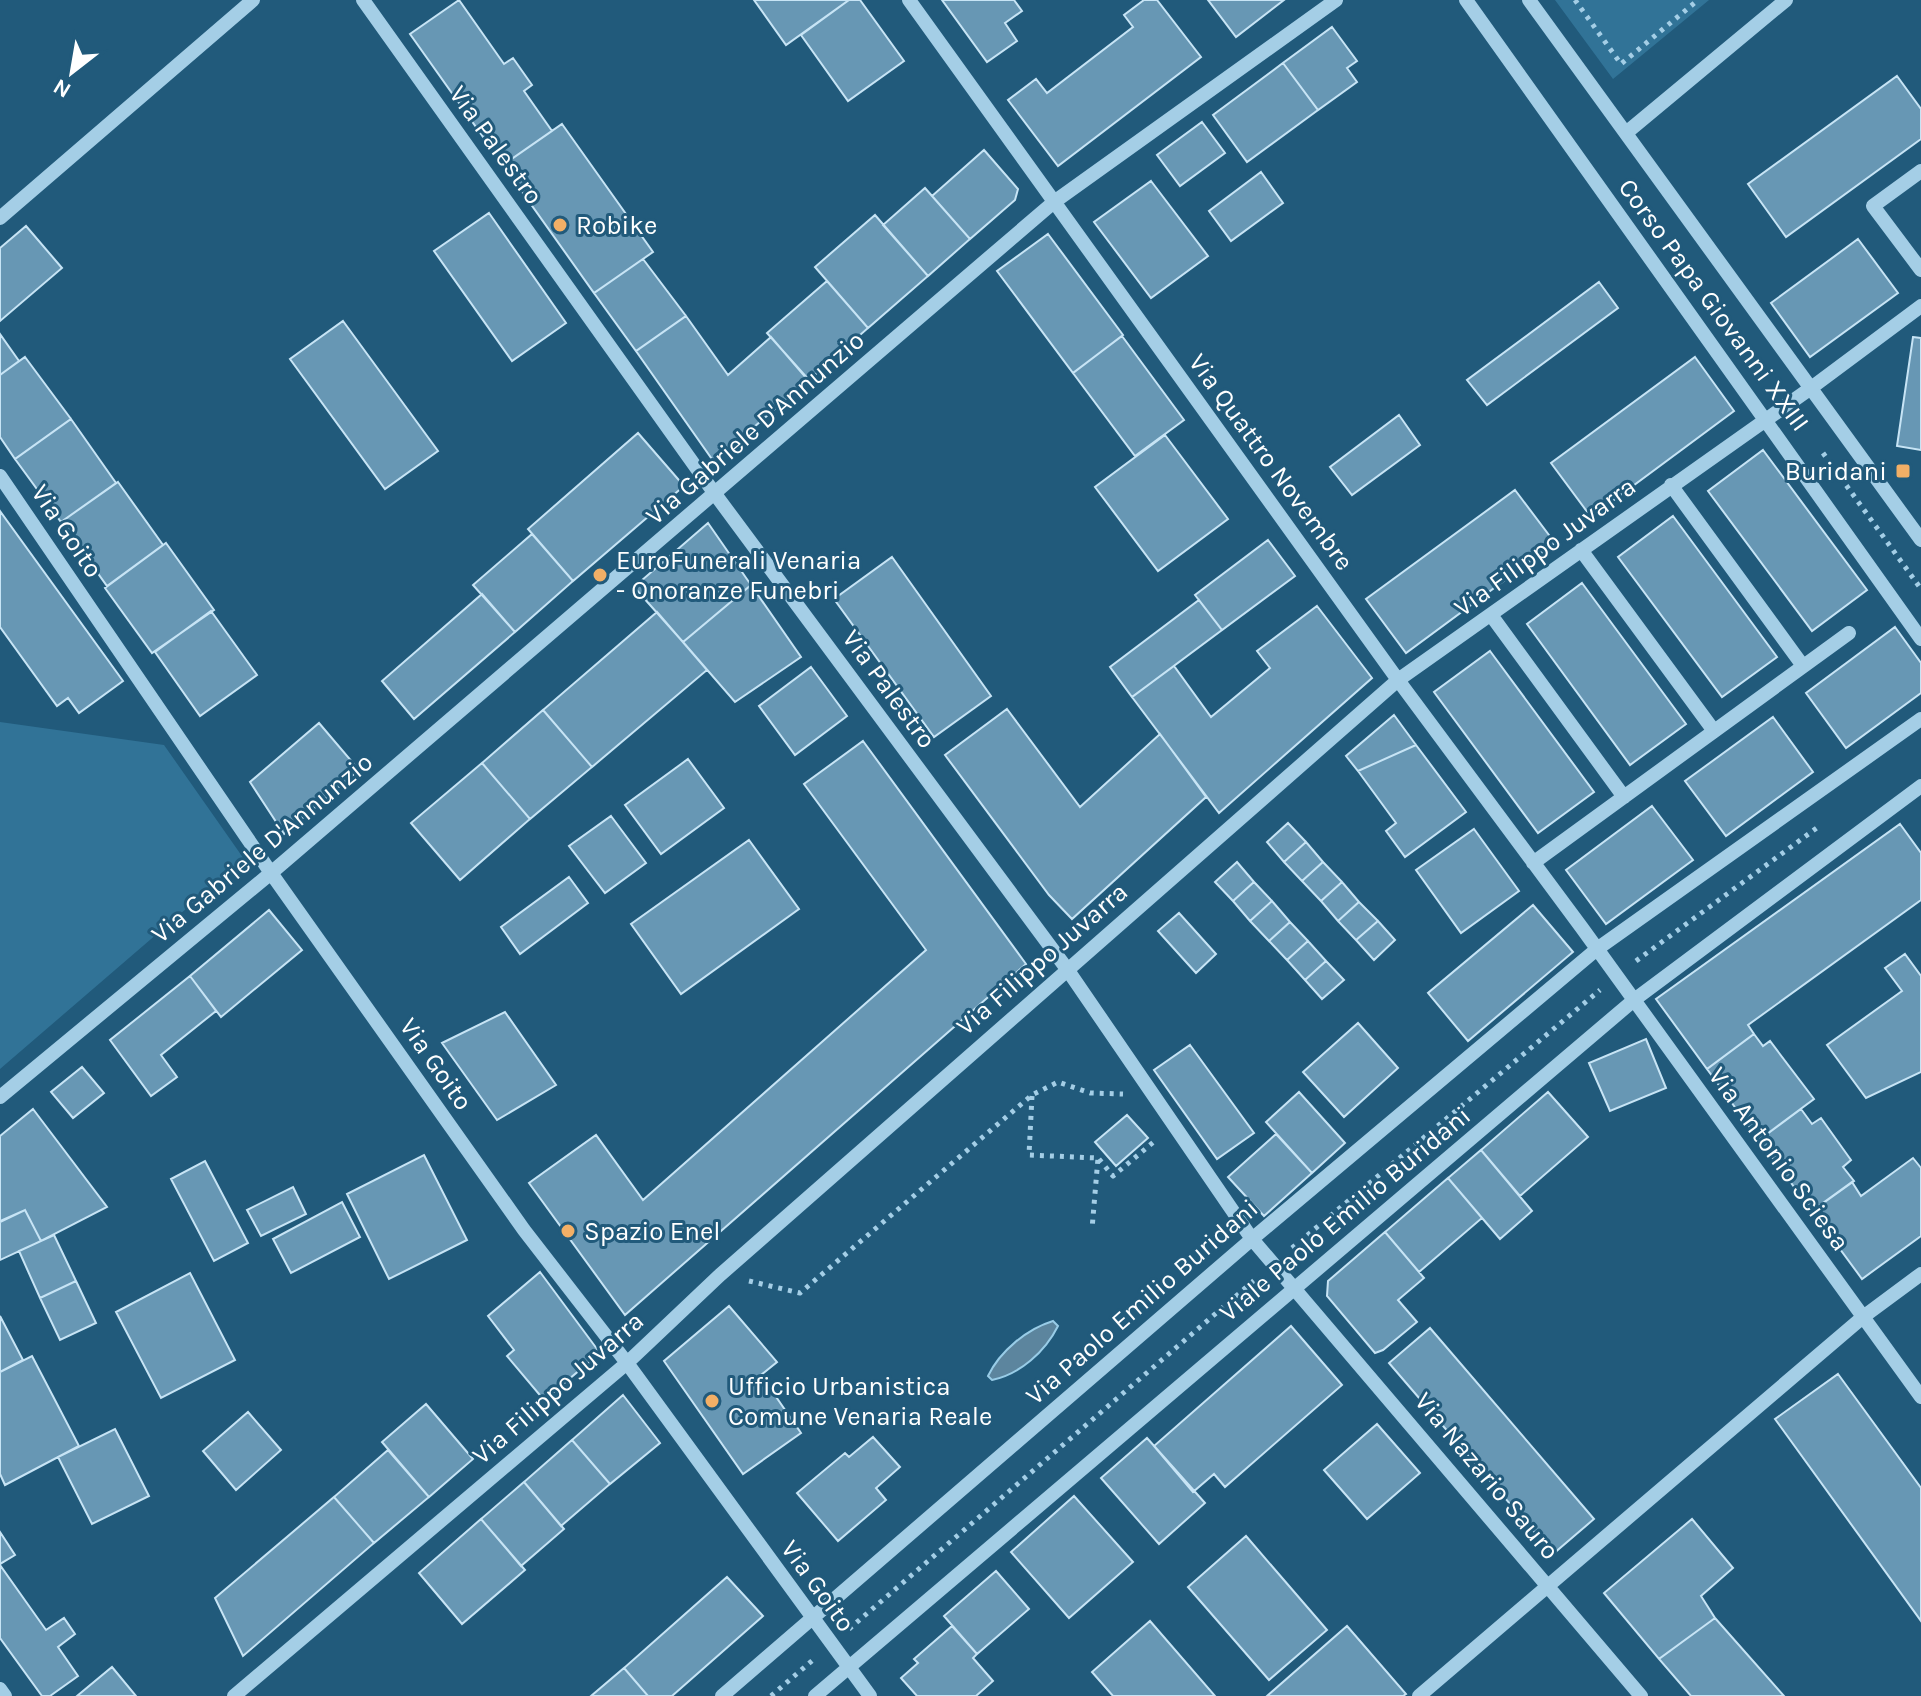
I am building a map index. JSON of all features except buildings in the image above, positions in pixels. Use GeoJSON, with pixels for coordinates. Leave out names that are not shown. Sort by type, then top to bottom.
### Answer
{"type":"FeatureCollection","features":[{"type":"Feature","properties":{"kind":"street"},"geometry":{"type":"LineString","coordinates":[[0,218],[253,0]]}},
{"type":"Feature","properties":{"kind":"street","name":"Via Palestro"},"geometry":{"type":"LineString","coordinates":[[363,0],[715,494],[1067,969],[1252,1239],[1295,1288]]}},
{"type":"Feature","properties":{"kind":"street","name":"Via Quattro Novembre"},"geometry":{"type":"LineString","coordinates":[[909,0],[1398,680],[1597,949]]}},
{"type":"Feature","properties":{"kind":"street","name":"Via Gabriele D'Annunzio"},"geometry":{"type":"LineString","coordinates":[[0,1097],[271,873],[1054,202],[1336,0]]}},
{"type":"Feature","properties":{"kind":"street","name":"Corso Papa Giovanni XXIII"},"geometry":{"type":"LineString","coordinates":[[1466,0],[1921,639]]}},
{"type":"Feature","properties":{"kind":"street","name":"Corso Papa Giovanni XXIII"},"geometry":{"type":"LineString","coordinates":[[1529,0],[1920,538]]}},
{"type":"Feature","properties":{"kind":"street"},"geometry":{"type":"LineString","coordinates":[[1626,133],[1786,0]]}},
{"type":"Feature","properties":{"kind":"street"},"geometry":{"type":"LineString","coordinates":[[1921,171],[1873,206],[1921,270]]}},
{"type":"Feature","properties":{"kind":"street","name":"Via Filippo Juvarra"},"geometry":{"type":"LineString","coordinates":[[234,1696],[627,1363],[720,1275],[1398,680],[1811,388],[1921,306]]}},
{"type":"Feature","properties":{"kind":"street","name":"Via Goito"},"geometry":{"type":"LineString","coordinates":[[0,476],[271,873],[524,1230],[627,1363],[870,1696]]}},
{"type":"Feature","properties":{"kind":"street"},"geometry":{"type":"LineString","coordinates":[[1671,485],[1803,666]]}},
{"type":"Feature","properties":{"kind":"street"},"geometry":{"type":"LineString","coordinates":[[1581,550],[1714,731]]}},
{"type":"Feature","properties":{"kind":"street"},"geometry":{"type":"LineString","coordinates":[[1491,615],[1624,797]]}},
{"type":"Feature","properties":{"kind":"street"},"geometry":{"type":"LineString","coordinates":[[1533,863],[1849,633]]}},
{"type":"Feature","properties":{"kind":"street"},"geometry":{"type":"LineString","coordinates":[[1597,949],[1921,719]]}},
{"type":"Feature","properties":{"kind":"street","name":"Viale Paolo Emilio Buridani"},"geometry":{"type":"LineString","coordinates":[[815,1696],[1634,1000],[1921,786]]}},
{"type":"Feature","properties":{"kind":"street","name":"Via Antonio Sciesa"},"geometry":{"type":"LineString","coordinates":[[1597,949],[1921,1397]]}},
{"type":"Feature","properties":{"kind":"street","name":"Via Paolo Emilio Buridani"},"geometry":{"type":"LineString","coordinates":[[722,1696],[1252,1239],[1597,949]]}},
{"type":"Feature","properties":{"kind":"street"},"geometry":{"type":"LineString","coordinates":[[1419,1696],[1863,1317],[1921,1274]]}},
{"type":"Feature","properties":{"kind":"street","name":"Via Nazario Sauro"},"geometry":{"type":"LineString","coordinates":[[1295,1288],[1641,1696]]}},
{"type":"Feature","properties":{"kind":"street"},"geometry":{"type":"LineString","coordinates":[[0,1689],[5,1696]]}},
{"type":"Feature","properties":{"kind":"path"},"geometry":{"type":"LineString","coordinates":[[1575,0],[1621,64],[1698,0]]}},
{"type":"Feature","properties":{"kind":"path"},"geometry":{"type":"LineString","coordinates":[[720,1275],[800,1293],[1032,1095],[1058,1082],[1090,1093],[1120,1096],[1144,1081]]}},
{"type":"Feature","properties":{"kind":"path"},"geometry":{"type":"LineString","coordinates":[[1032,1095],[1029,1155],[1098,1158],[1113,1176],[1174,1124]]}},
{"type":"Feature","properties":{"kind":"path"},"geometry":{"type":"LineString","coordinates":[[1092,1229],[1098,1158]]}},
{"type":"Feature","properties":{"kind":"shaded area"},"geometry":{"type":"Polygon","coordinates":[[[1555,0],[1709,0],[1613,79],[1555,0]]]}},
{"type":"Feature","properties":{"kind":"shaded area"},"geometry":{"type":"Polygon","coordinates":[[[0,722],[164,745],[244,859],[0,1069],[0,722]]]}},
{"type":"Feature","properties":{"kind":"shaded area"},"geometry":{"type":"Polygon","coordinates":[[[1053,1321],[1058,1326],[1046,1345],[1031,1360],[1002,1377],[992,1380],[988,1376],[1015,1342],[1053,1321]]]}},
{"type":"Feature","properties":{"kind":"place","name":"Robike"},"geometry":{"type":"Point","coordinates":[560,225]}},
{"type":"Feature","properties":{"kind":"place","name":"Buridani"},"geometry":{"type":"Point","coordinates":[1903,471]}},
{"type":"Feature","properties":{"kind":"place","name":"EuroFunerali Venaria - Onoranze Funebri"},"geometry":{"type":"Point","coordinates":[600,575]}},
{"type":"Feature","properties":{"kind":"place","name":"Spazio Enel"},"geometry":{"type":"Point","coordinates":[568,1231]}},
{"type":"Feature","properties":{"kind":"place","name":"Ufficio Urbanistica Comune Venaria Reale"},"geometry":{"type":"Point","coordinates":[712,1401]}}]}
